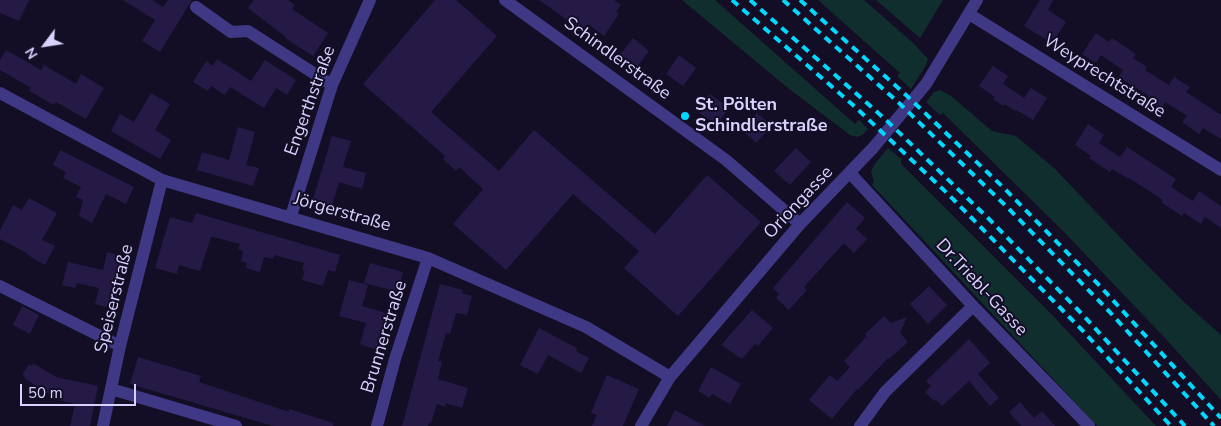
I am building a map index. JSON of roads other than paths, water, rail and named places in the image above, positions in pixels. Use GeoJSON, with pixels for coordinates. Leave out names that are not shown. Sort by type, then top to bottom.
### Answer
{"type":"FeatureCollection","features":[{"type":"Feature","properties":{"kind":"street","name":"Engerthstraße"},"geometry":{"type":"LineString","coordinates":[[291,216],[332,85],[370,0]]}},
{"type":"Feature","properties":{"kind":"street","name":"Schindlerstraße"},"geometry":{"type":"LineString","coordinates":[[504,0],[726,160],[800,224]]}},
{"type":"Feature","properties":{"kind":"street","name":"Oriongasse"},"geometry":{"type":"LineString","coordinates":[[641,426],[670,377],[800,224],[873,148],[926,84],[978,0]]}},
{"type":"Feature","properties":{"kind":"street"},"geometry":{"type":"LineString","coordinates":[[196,8],[231,32],[248,30],[332,85]]}},
{"type":"Feature","properties":{"kind":"street","name":"Weyprechtstraße"},"geometry":{"type":"LineString","coordinates":[[969,14],[1221,170]]}},
{"type":"Feature","properties":{"kind":"street","name":"Jörgerstraße"},"geometry":{"type":"LineString","coordinates":[[0,93],[162,180],[291,216],[428,258],[586,327],[670,377]]}},
{"type":"Feature","properties":{"kind":"street","name":"Dr.Triebl-Gasse"},"geometry":{"type":"LineString","coordinates":[[850,173],[973,306],[1089,426]]}},
{"type":"Feature","properties":{"kind":"street","name":"Speiserstraße"},"geometry":{"type":"LineString","coordinates":[[103,426],[120,346],[162,180]]}},
{"type":"Feature","properties":{"kind":"street","name":"Brunnerstraße"},"geometry":{"type":"LineString","coordinates":[[377,426],[395,359],[428,258]]}},
{"type":"Feature","properties":{"kind":"street"},"geometry":{"type":"LineString","coordinates":[[0,286],[120,346]]}},
{"type":"Feature","properties":{"kind":"street"},"geometry":{"type":"LineString","coordinates":[[860,426],[885,392],[973,306]]}},
{"type":"Feature","properties":{"kind":"street"},"geometry":{"type":"LineString","coordinates":[[111,389],[236,426]]}},
{"type":"Feature","properties":{"kind":"railway"},"geometry":{"type":"LineString","coordinates":[[732,0],[853,105],[948,194],[1082,330],[1171,426]]}},
{"type":"Feature","properties":{"kind":"railway"},"geometry":{"type":"LineString","coordinates":[[750,0],[885,119],[989,219],[1081,313],[1185,426]]}},
{"type":"Feature","properties":{"kind":"railway"},"geometry":{"type":"LineString","coordinates":[[783,0],[899,103],[1008,208],[1106,308],[1214,426]]}},
{"type":"Feature","properties":{"kind":"railway"},"geometry":{"type":"LineString","coordinates":[[800,0],[906,95],[1005,189],[1098,284],[1221,418]]}},
{"type":"Feature","properties":{"kind":"place","name":"St. Pölten Schindlerstraße"},"geometry":{"type":"Point","coordinates":[685,116]}}]}
